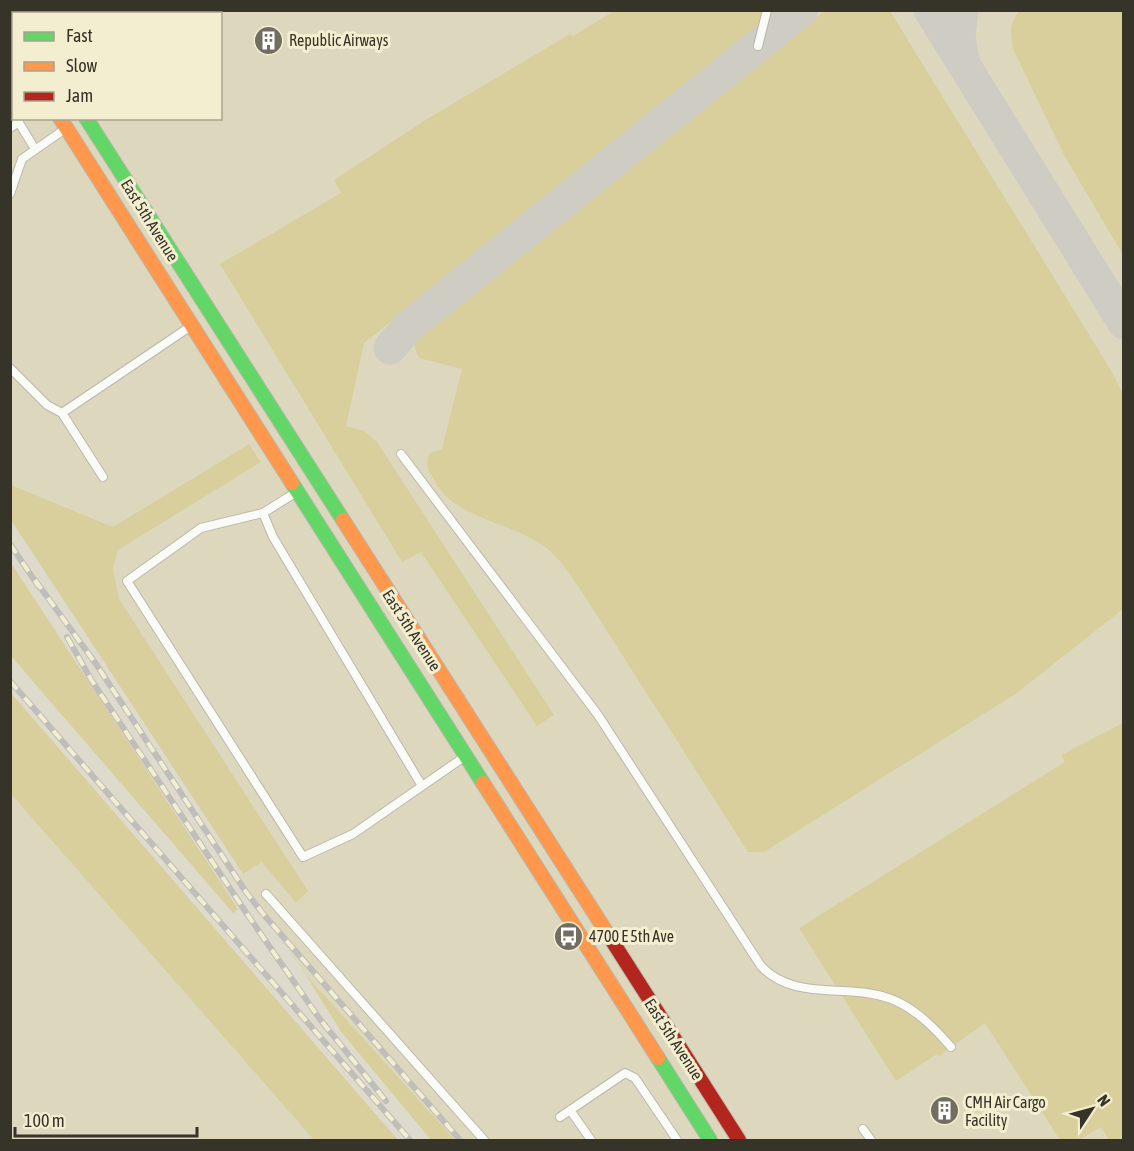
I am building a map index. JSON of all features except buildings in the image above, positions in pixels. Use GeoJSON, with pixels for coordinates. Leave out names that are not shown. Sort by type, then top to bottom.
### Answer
{"type":"FeatureCollection","features":[{"type":"Feature","properties":{"kind":"main road","name":"East 5th Avenue"},"geometry":{"type":"LineString","coordinates":[[71,122],[120,173],[211,316],[596,940],[710,1140]]}},
{"type":"Feature","properties":{"kind":"main road","name":"East 5th Avenue"},"geometry":{"type":"LineString","coordinates":[[71,122],[192,326],[465,756],[739,1140]]}},
{"type":"Feature","properties":{"kind":"lane"},"geometry":{"type":"LineString","coordinates":[[758,46],[767,10]]}},
{"type":"Feature","properties":{"kind":"lane"},"geometry":{"type":"LineString","coordinates":[[10,128],[17,120],[35,149]]}},
{"type":"Feature","properties":{"kind":"lane"},"geometry":{"type":"LineString","coordinates":[[11,190],[22,159],[71,122]]}},
{"type":"Feature","properties":{"kind":"lane"},"geometry":{"type":"LineString","coordinates":[[93,146],[120,173]]}},
{"type":"Feature","properties":{"kind":"lane"},"geometry":{"type":"LineString","coordinates":[[62,413],[192,326],[211,316]]}},
{"type":"Feature","properties":{"kind":"lane"},"geometry":{"type":"LineString","coordinates":[[10,368],[47,405],[62,413],[103,477]]}},
{"type":"Feature","properties":{"kind":"lane"},"geometry":{"type":"LineString","coordinates":[[402,454],[423,486],[598,715],[760,966],[776,980],[790,984],[873,994],[902,1003],[924,1019],[951,1047]]}},
{"type":"Feature","properties":{"kind":"lane"},"geometry":{"type":"LineString","coordinates":[[297,492],[263,513],[201,528],[127,581],[303,856],[353,834],[465,756]]}},
{"type":"Feature","properties":{"kind":"lane"},"geometry":{"type":"LineString","coordinates":[[263,513],[273,537],[422,786]]}},
{"type":"Feature","properties":{"kind":"lane"},"geometry":{"type":"LineString","coordinates":[[266,894],[484,1140]]}},
{"type":"Feature","properties":{"kind":"lane"},"geometry":{"type":"LineString","coordinates":[[561,1117],[625,1073],[635,1078],[677,1140]]}},
{"type":"Feature","properties":{"kind":"lane"},"geometry":{"type":"LineString","coordinates":[[570,1110],[591,1140]]}},
{"type":"Feature","properties":{"kind":"lane"},"geometry":{"type":"LineString","coordinates":[[863,1129],[871,1140]]}},
{"type":"Feature","properties":{"kind":"shaded area"},"geometry":{"type":"Polygon","coordinates":[[[826,10],[890,11],[1112,372],[1124,396],[1123,609],[1017,693],[764,852],[748,852],[582,592],[560,562],[544,546],[464,509],[439,488],[427,463],[430,453],[442,449],[462,369],[419,358],[415,345],[418,337],[826,10]]]}},
{"type":"Feature","properties":{"kind":"shaded area"},"geometry":{"type":"Polygon","coordinates":[[[1118,10],[1124,14],[1123,255],[1064,155],[1014,51],[1011,35],[1013,21],[1019,11],[1118,10]]]}},
{"type":"Feature","properties":{"kind":"shaded area"},"geometry":{"type":"Polygon","coordinates":[[[10,11],[1123,11],[1123,1140],[455,1140],[305,974],[237,878],[262,862],[296,903],[308,891],[119,599],[113,568],[117,550],[261,461],[248,444],[113,527],[11,485],[10,11]]]}},
{"type":"Feature","properties":{"kind":"shaded area"},"geometry":{"type":"Polygon","coordinates":[[[614,11],[781,11],[364,343],[346,426],[364,431],[377,442],[554,715],[537,726],[421,552],[402,562],[220,264],[341,193],[334,180],[427,119],[570,34],[573,36],[614,11]]]}},
{"type":"Feature","properties":{"kind":"shaded area"},"geometry":{"type":"Polygon","coordinates":[[[249,444],[261,462],[118,550],[113,568],[119,599],[308,891],[296,903],[262,862],[243,874],[11,520],[11,485],[113,527],[249,444]]]}},
{"type":"Feature","properties":{"kind":"shaded area"},"geometry":{"type":"Polygon","coordinates":[[[11,563],[238,909],[233,913],[11,656],[11,563]]]}},
{"type":"Feature","properties":{"kind":"shaded area"},"geometry":{"type":"Polygon","coordinates":[[[11,693],[398,1140],[314,1140],[11,794],[11,693]]]}},
{"type":"Feature","properties":{"kind":"shaded area"},"geometry":{"type":"Polygon","coordinates":[[[1123,723],[1123,1140],[1109,1140],[1101,1127],[1079,1140],[1060,1140],[985,1023],[939,1056],[937,1054],[896,1081],[799,928],[1065,762],[1061,755],[1123,723]]]}},
{"type":"Feature","properties":{"kind":"shaded area"},"geometry":{"type":"Polygon","coordinates":[[[11,794],[314,1140],[11,1140],[11,794]]]}},
{"type":"Feature","properties":{"kind":"shaded area"},"geometry":{"type":"Polygon","coordinates":[[[305,974],[455,1140],[431,1140],[342,1033],[305,974]]]}},
{"type":"Feature","properties":{"kind":"taxiway"},"geometry":{"type":"LineString","coordinates":[[390,348],[409,326],[802,10]]}},
{"type":"Feature","properties":{"kind":"taxiway"},"geometry":{"type":"LineString","coordinates":[[930,10],[1124,323]]}},
{"type":"Feature","properties":{"kind":"taxiway"},"geometry":{"type":"LineString","coordinates":[[962,10],[959,36],[963,61]]}},
{"type":"Feature","properties":{"kind":"railway"},"geometry":{"type":"LineString","coordinates":[[10,544],[39,587]]}},
{"type":"Feature","properties":{"kind":"railway"},"geometry":{"type":"LineString","coordinates":[[35,580],[96,664],[246,892],[460,1140]]}},
{"type":"Feature","properties":{"kind":"railway"},"geometry":{"type":"LineString","coordinates":[[67,637],[92,681],[247,914],[319,1018],[386,1101]]}},
{"type":"Feature","properties":{"kind":"railway"},"geometry":{"type":"LineString","coordinates":[[10,681],[410,1140]]}},
{"type":"Feature","properties":{"kind":"traffic: fast"},"geometry":{"type":"LineString","coordinates":[[87,120],[343,520]]}},
{"type":"Feature","properties":{"kind":"traffic: fast"},"geometry":{"type":"LineString","coordinates":[[292,483],[483,783]]}},
{"type":"Feature","properties":{"kind":"traffic: fast"},"geometry":{"type":"LineString","coordinates":[[658,1058],[710,1140]]}},
{"type":"Feature","properties":{"kind":"traffic: slow"},"geometry":{"type":"LineString","coordinates":[[61,120],[292,483]]}},
{"type":"Feature","properties":{"kind":"traffic: slow"},"geometry":{"type":"LineString","coordinates":[[343,520],[609,936]]}},
{"type":"Feature","properties":{"kind":"traffic: slow"},"geometry":{"type":"LineString","coordinates":[[483,783],[658,1058]]}},
{"type":"Feature","properties":{"kind":"traffic: jam"},"geometry":{"type":"LineString","coordinates":[[609,936],[739,1140]]}},
{"type":"Feature","properties":{"kind":"place","name":"Republic Airways"},"geometry":{"type":"Point","coordinates":[268,40]}},
{"type":"Feature","properties":{"kind":"place","name":"4700 E 5th Ave"},"geometry":{"type":"Point","coordinates":[568,936]}},
{"type":"Feature","properties":{"kind":"place","name":"CMH Air Cargo Facility"},"geometry":{"type":"Point","coordinates":[944,1111]}}]}
